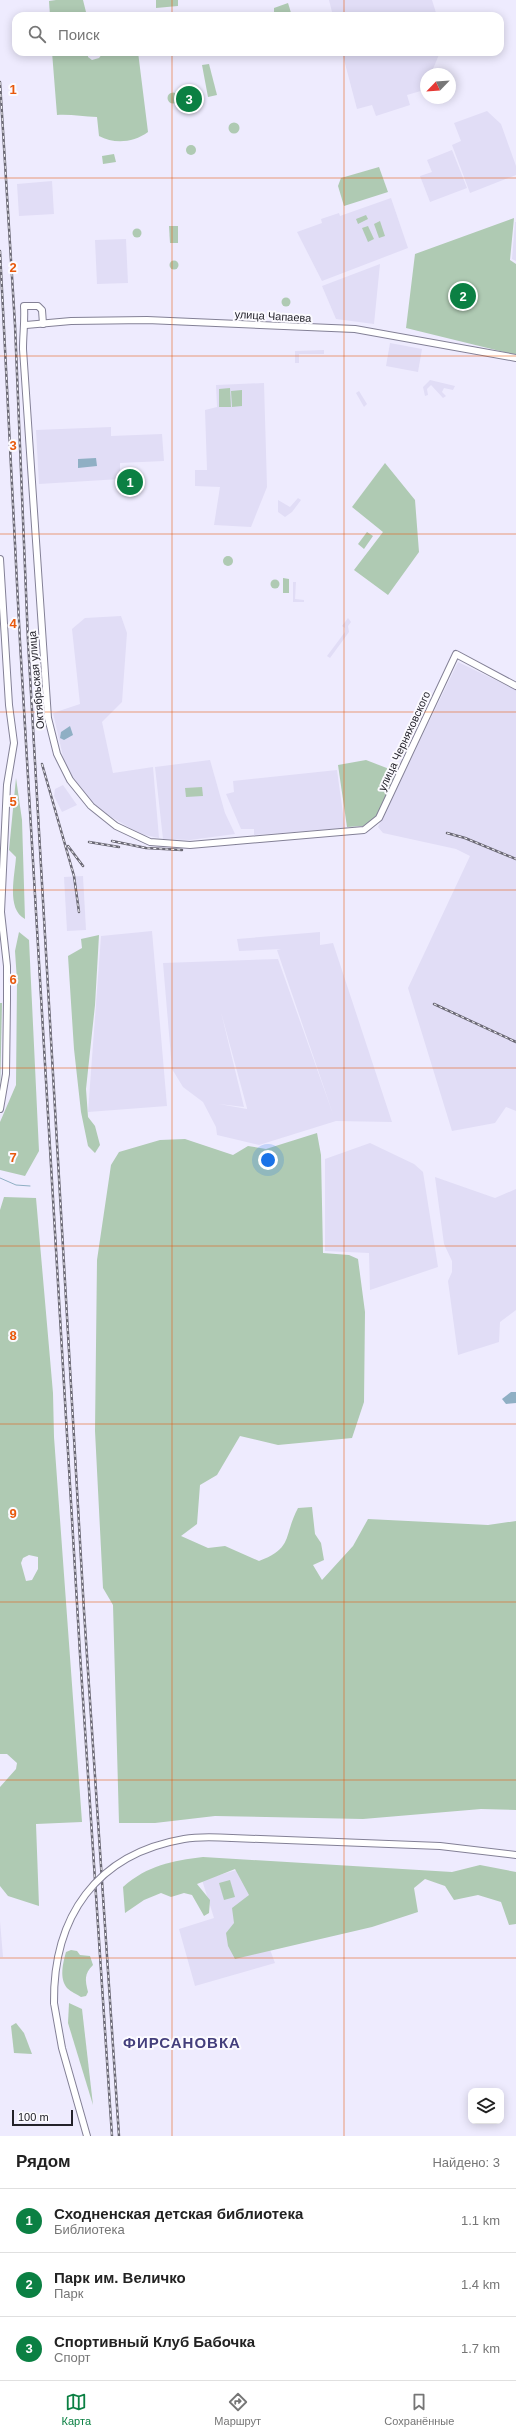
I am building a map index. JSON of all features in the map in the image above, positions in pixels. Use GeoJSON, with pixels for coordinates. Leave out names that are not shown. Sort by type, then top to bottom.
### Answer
{"type":"FeatureCollection","features":[{"type":"Feature","properties":{"kind":"street","name":"Октябрьская улица"},"geometry":{"type":"LineString","coordinates":[[43,324],[42,310],[38,306],[24,306],[26,325],[23,330],[23,349],[48,718],[56,754],[70,780],[91,806],[116,826],[150,842],[190,845],[364,830]]}},
{"type":"Feature","properties":{"kind":"street","name":"улица Чапаева"},"geometry":{"type":"LineString","coordinates":[[26,325],[147,320],[355,329],[516,358]]}},
{"type":"Feature","properties":{"kind":"street"},"geometry":{"type":"LineString","coordinates":[[0,559],[3,660],[14,743],[7,785],[1,912],[7,966],[7,1000],[6,1074],[0,1109]]}},
{"type":"Feature","properties":{"kind":"street","name":"улица Черняховского"},"geometry":{"type":"LineString","coordinates":[[364,830],[379,818],[456,654],[516,686]]}},
{"type":"Feature","properties":{"kind":"street"},"geometry":{"type":"LineString","coordinates":[[87,2136],[62,2048],[54,2003],[53,1976],[58,1951],[65,1928],[82,1898],[100,1879],[136,1854],[165,1843],[204,1837],[440,1846],[516,1855]]}},
{"type":"Feature","properties":{"kind":"shaded area"},"geometry":{"type":"Polygon","coordinates":[[[329,0],[432,0],[436,12],[332,12],[329,0]]]}},
{"type":"Feature","properties":{"kind":"shaded area"},"geometry":{"type":"Polygon","coordinates":[[[343,56],[438,56],[433,68],[420,68],[420,91],[407,95],[410,105],[376,116],[372,105],[357,109],[343,56]]]}},
{"type":"Feature","properties":{"kind":"shaded area"},"geometry":{"type":"Polygon","coordinates":[[[487,111],[501,124],[516,166],[516,175],[470,193],[452,145],[461,141],[454,123],[487,111]]]}},
{"type":"Feature","properties":{"kind":"shaded area"},"geometry":{"type":"Polygon","coordinates":[[[452,150],[467,188],[430,202],[420,176],[432,172],[427,160],[452,150]]]}},
{"type":"Feature","properties":{"kind":"shaded area"},"geometry":{"type":"Polygon","coordinates":[[[52,181],[54,214],[19,216],[17,184],[52,181]]]}},
{"type":"Feature","properties":{"kind":"shaded area"},"geometry":{"type":"Polygon","coordinates":[[[391,198],[408,248],[322,281],[297,232],[322,223],[321,219],[339,213],[340,216],[391,198]]]}},
{"type":"Feature","properties":{"kind":"shaded area"},"geometry":{"type":"Polygon","coordinates":[[[516,222],[516,261],[512,259],[516,222]]]}},
{"type":"Feature","properties":{"kind":"shaded area"},"geometry":{"type":"Polygon","coordinates":[[[126,239],[128,283],[97,284],[95,240],[126,239]]]}},
{"type":"Feature","properties":{"kind":"shaded area"},"geometry":{"type":"Polygon","coordinates":[[[380,264],[374,324],[336,319],[322,286],[380,264]]]}},
{"type":"Feature","properties":{"kind":"shaded area"},"geometry":{"type":"Polygon","coordinates":[[[390,343],[422,349],[418,372],[386,366],[390,343]]]}},
{"type":"Feature","properties":{"kind":"shaded area"},"geometry":{"type":"Polygon","coordinates":[[[324,350],[324,354],[299,354],[299,363],[295,363],[295,351],[324,350]]]}},
{"type":"Feature","properties":{"kind":"shaded area"},"geometry":{"type":"Polygon","coordinates":[[[430,380],[455,386],[453,390],[444,388],[442,392],[446,396],[443,398],[431,385],[427,389],[428,395],[425,396],[423,387],[430,380]]]}},
{"type":"Feature","properties":{"kind":"shaded area"},"geometry":{"type":"Polygon","coordinates":[[[264,383],[267,487],[251,527],[214,525],[220,487],[195,486],[195,470],[207,470],[205,410],[217,407],[216,385],[264,383]]]}},
{"type":"Feature","properties":{"kind":"shaded area"},"geometry":{"type":"Polygon","coordinates":[[[359,391],[367,404],[364,407],[356,393],[359,391]]]}},
{"type":"Feature","properties":{"kind":"shaded area"},"geometry":{"type":"Polygon","coordinates":[[[111,427],[111,436],[162,434],[164,461],[120,463],[120,479],[39,484],[36,430],[111,427]]]}},
{"type":"Feature","properties":{"kind":"shaded area"},"geometry":{"type":"Polygon","coordinates":[[[298,498],[301,500],[292,512],[285,517],[278,512],[278,500],[290,507],[298,498]]]}},
{"type":"Feature","properties":{"kind":"shaded area"},"geometry":{"type":"Polygon","coordinates":[[[293,582],[296,582],[295,599],[304,600],[304,602],[293,602],[293,582]]]}},
{"type":"Feature","properties":{"kind":"shaded area"},"geometry":{"type":"Polygon","coordinates":[[[121,616],[127,633],[122,702],[102,722],[113,773],[153,767],[159,838],[140,834],[98,809],[76,785],[65,765],[53,713],[80,704],[72,629],[85,618],[121,616]]]}},
{"type":"Feature","properties":{"kind":"shaded area"},"geometry":{"type":"Polygon","coordinates":[[[348,618],[351,622],[348,626],[349,632],[330,658],[327,656],[345,632],[345,628],[342,626],[348,618]]]}},
{"type":"Feature","properties":{"kind":"shaded area"},"geometry":{"type":"Polygon","coordinates":[[[458,662],[516,690],[516,1111],[506,1107],[495,1123],[452,1131],[408,988],[470,856],[456,849],[383,833],[378,827],[458,662]]]}},
{"type":"Feature","properties":{"kind":"shaded area"},"geometry":{"type":"Polygon","coordinates":[[[210,760],[225,813],[235,834],[190,840],[163,839],[155,767],[210,760]]]}},
{"type":"Feature","properties":{"kind":"shaded area"},"geometry":{"type":"Polygon","coordinates":[[[337,770],[345,828],[254,835],[254,829],[241,829],[226,794],[234,792],[233,781],[337,770]]]}},
{"type":"Feature","properties":{"kind":"shaded area"},"geometry":{"type":"Polygon","coordinates":[[[63,785],[77,805],[62,812],[54,796],[55,789],[63,785]]]}},
{"type":"Feature","properties":{"kind":"shaded area"},"geometry":{"type":"Polygon","coordinates":[[[83,876],[86,930],[67,931],[64,877],[83,876]]]}},
{"type":"Feature","properties":{"kind":"shaded area"},"geometry":{"type":"Polygon","coordinates":[[[152,931],[167,1106],[88,1112],[101,936],[152,931]]]}},
{"type":"Feature","properties":{"kind":"shaded area"},"geometry":{"type":"Polygon","coordinates":[[[320,932],[320,945],[333,943],[392,1122],[336,1121],[259,1145],[217,1135],[216,1127],[203,1102],[183,1087],[172,1069],[163,963],[278,959],[334,1117],[277,950],[281,949],[239,951],[237,939],[320,932]],[[221,1012],[244,1107],[219,1104],[247,1109],[221,1012]]]}},
{"type":"Feature","properties":{"kind":"shaded area"},"geometry":{"type":"Polygon","coordinates":[[[370,1143],[414,1164],[423,1172],[438,1267],[370,1290],[369,1253],[325,1251],[325,1159],[370,1143]]]}},
{"type":"Feature","properties":{"kind":"shaded area"},"geometry":{"type":"Polygon","coordinates":[[[435,1177],[495,1198],[516,1189],[516,1310],[500,1322],[499,1342],[458,1355],[448,1281],[452,1272],[452,1261],[444,1244],[435,1177]]]}},
{"type":"Feature","properties":{"kind":"shaded area"},"geometry":{"type":"Polygon","coordinates":[[[240,1869],[275,1963],[195,1986],[179,1929],[214,1918],[202,1880],[240,1869]]]}},
{"type":"Feature","properties":{"kind":"shaded area"},"geometry":{"type":"Polygon","coordinates":[[[0,1921],[3,1957],[0,1957],[0,1921]]]}},
{"type":"Feature","properties":{"kind":"green space"},"geometry":{"type":"Polygon","coordinates":[[[83,0],[86,12],[50,12],[49,1],[83,0]]]}},
{"type":"Feature","properties":{"kind":"green space"},"geometry":{"type":"Polygon","coordinates":[[[156,0],[178,0],[178,6],[156,8],[156,0]]]}},
{"type":"Feature","properties":{"kind":"green space"},"geometry":{"type":"Polygon","coordinates":[[[288,3],[291,12],[274,12],[274,8],[288,3]]]}},
{"type":"Feature","properties":{"kind":"green space"},"geometry":{"type":"Polygon","coordinates":[[[52,56],[88,56],[92,60],[101,56],[138,56],[148,132],[142,136],[124,141],[105,139],[99,136],[97,117],[57,115],[52,56]]]}},
{"type":"Feature","properties":{"kind":"green space"},"geometry":{"type":"Polygon","coordinates":[[[209,64],[217,95],[208,97],[202,65],[209,64]]]}},
{"type":"Feature","properties":{"kind":"green space"},"geometry":{"type":"Polygon","coordinates":[[[171,93],[175,93],[177,94],[177,102],[171,103],[168,100],[168,96],[171,93]]]}},
{"type":"Feature","properties":{"kind":"green space"},"geometry":{"type":"Polygon","coordinates":[[[234,122],[238,124],[240,128],[238,132],[234,134],[230,132],[228,128],[230,124],[234,122]]]}},
{"type":"Feature","properties":{"kind":"green space"},"geometry":{"type":"Polygon","coordinates":[[[189,145],[193,145],[195,146],[195,154],[189,155],[186,152],[186,148],[189,145]]]}},
{"type":"Feature","properties":{"kind":"green space"},"geometry":{"type":"Polygon","coordinates":[[[114,154],[116,162],[103,164],[102,156],[114,154]]]}},
{"type":"Feature","properties":{"kind":"green space"},"geometry":{"type":"Polygon","coordinates":[[[379,167],[388,192],[344,206],[338,186],[341,178],[379,167]]]}},
{"type":"Feature","properties":{"kind":"green space"},"geometry":{"type":"Polygon","coordinates":[[[366,215],[368,219],[358,224],[356,219],[366,215]]]}},
{"type":"Feature","properties":{"kind":"green space"},"geometry":{"type":"Polygon","coordinates":[[[514,218],[510,260],[516,264],[516,355],[406,328],[415,254],[514,218]]]}},
{"type":"Feature","properties":{"kind":"green space"},"geometry":{"type":"Polygon","coordinates":[[[380,221],[385,236],[379,238],[374,224],[380,221]]]}},
{"type":"Feature","properties":{"kind":"green space"},"geometry":{"type":"Polygon","coordinates":[[[169,226],[178,226],[178,243],[170,243],[169,226]]]}},
{"type":"Feature","properties":{"kind":"green space"},"geometry":{"type":"Polygon","coordinates":[[[368,226],[374,239],[368,242],[362,228],[368,226]]]}},
{"type":"Feature","properties":{"kind":"green space"},"geometry":{"type":"Polygon","coordinates":[[[137,228],[142,233],[137,238],[132,233],[137,228]]]}},
{"type":"Feature","properties":{"kind":"green space"},"geometry":{"type":"Polygon","coordinates":[[[174,260],[179,265],[174,270],[169,265],[174,260]]]}},
{"type":"Feature","properties":{"kind":"green space"},"geometry":{"type":"Polygon","coordinates":[[[286,297],[291,302],[286,307],[281,302],[286,297]]]}},
{"type":"Feature","properties":{"kind":"green space"},"geometry":{"type":"Polygon","coordinates":[[[230,388],[231,407],[219,407],[219,389],[230,388]]]}},
{"type":"Feature","properties":{"kind":"green space"},"geometry":{"type":"Polygon","coordinates":[[[242,390],[242,406],[232,407],[231,391],[242,390]]]}},
{"type":"Feature","properties":{"kind":"green space"},"geometry":{"type":"Polygon","coordinates":[[[385,463],[415,500],[419,552],[388,595],[354,570],[383,532],[352,507],[385,463]]]}},
{"type":"Feature","properties":{"kind":"green space"},"geometry":{"type":"Polygon","coordinates":[[[367,532],[373,536],[364,549],[358,544],[367,532]]]}},
{"type":"Feature","properties":{"kind":"green space"},"geometry":{"type":"Polygon","coordinates":[[[226,556],[230,556],[232,557],[232,565],[226,566],[223,563],[223,559],[226,556]]]}},
{"type":"Feature","properties":{"kind":"green space"},"geometry":{"type":"Polygon","coordinates":[[[283,578],[289,579],[289,593],[283,593],[283,578]]]}},
{"type":"Feature","properties":{"kind":"green space"},"geometry":{"type":"Polygon","coordinates":[[[275,579],[280,584],[275,589],[270,584],[275,579]]]}},
{"type":"Feature","properties":{"kind":"green space"},"geometry":{"type":"Polygon","coordinates":[[[366,760],[397,772],[378,817],[363,826],[347,827],[338,765],[366,760]]]}},
{"type":"Feature","properties":{"kind":"green space"},"geometry":{"type":"Polygon","coordinates":[[[16,778],[22,820],[25,919],[15,908],[13,882],[16,857],[9,850],[16,778]]]}},
{"type":"Feature","properties":{"kind":"green space"},"geometry":{"type":"Polygon","coordinates":[[[202,787],[203,796],[186,797],[185,788],[202,787]]]}},
{"type":"Feature","properties":{"kind":"green space"},"geometry":{"type":"Polygon","coordinates":[[[19,932],[29,940],[39,1151],[25,1176],[0,1170],[0,1122],[16,1085],[17,981],[15,951],[19,932]]]}},
{"type":"Feature","properties":{"kind":"green space"},"geometry":{"type":"Polygon","coordinates":[[[99,935],[95,1005],[86,1089],[88,1117],[95,1126],[100,1145],[95,1153],[88,1146],[81,1112],[74,1049],[68,956],[82,948],[81,939],[99,935]]]}},
{"type":"Feature","properties":{"kind":"green space"},"geometry":{"type":"Polygon","coordinates":[[[0,1003],[2,1003],[0,1095],[0,1003]]]}},
{"type":"Feature","properties":{"kind":"green space"},"geometry":{"type":"Polygon","coordinates":[[[317,1133],[321,1155],[323,1253],[349,1255],[358,1259],[365,1312],[364,1402],[352,1438],[278,1445],[240,1436],[217,1475],[200,1485],[197,1524],[181,1536],[208,1548],[225,1546],[259,1561],[278,1551],[283,1546],[298,1508],[312,1507],[315,1534],[321,1543],[324,1560],[313,1565],[322,1580],[353,1546],[368,1519],[488,1525],[516,1521],[516,1810],[481,1809],[363,1819],[215,1816],[155,1823],[119,1823],[113,1605],[103,1588],[95,1431],[97,1260],[111,1165],[119,1152],[160,1140],[185,1139],[233,1155],[248,1146],[266,1149],[317,1133]]]}},
{"type":"Feature","properties":{"kind":"green space"},"geometry":{"type":"Polygon","coordinates":[[[4,1197],[36,1198],[53,1393],[54,1437],[82,1822],[36,1824],[39,1906],[8,1896],[0,1886],[0,1787],[16,1769],[17,1763],[7,1754],[0,1754],[0,1210],[4,1197]],[[29,1555],[23,1558],[21,1563],[26,1581],[32,1580],[38,1569],[38,1557],[29,1555]]]}},
{"type":"Feature","properties":{"kind":"green space"},"geometry":{"type":"Polygon","coordinates":[[[203,1857],[452,1872],[480,1865],[516,1872],[516,1924],[509,1925],[501,1902],[478,1895],[454,1900],[445,1886],[425,1879],[414,1888],[418,1912],[372,1927],[235,1959],[228,1946],[226,1933],[234,1923],[232,1908],[249,1895],[235,1869],[197,1884],[210,1900],[209,1913],[204,1916],[192,1895],[184,1893],[171,1897],[161,1893],[144,1900],[125,1913],[123,1887],[132,1880],[161,1865],[203,1857]]]}},
{"type":"Feature","properties":{"kind":"green space"},"geometry":{"type":"Polygon","coordinates":[[[230,1880],[235,1897],[224,1900],[219,1883],[230,1880]]]}},
{"type":"Feature","properties":{"kind":"green space"},"geometry":{"type":"Polygon","coordinates":[[[71,1950],[77,1951],[80,1955],[90,1956],[93,1965],[87,1974],[86,1981],[88,1992],[86,1996],[81,1997],[70,1991],[63,1980],[62,1970],[66,1952],[71,1950]]]}},
{"type":"Feature","properties":{"kind":"green space"},"geometry":{"type":"Polygon","coordinates":[[[69,2003],[82,2009],[93,2105],[68,2023],[69,2003]]]}},
{"type":"Feature","properties":{"kind":"green space"},"geometry":{"type":"Polygon","coordinates":[[[16,2023],[24,2033],[32,2054],[14,2053],[11,2026],[16,2023]]]}},
{"type":"Feature","properties":{"kind":"water"},"geometry":{"type":"Polygon","coordinates":[[[96,458],[97,466],[78,468],[78,459],[96,458]]]}},
{"type":"Feature","properties":{"kind":"water"},"geometry":{"type":"Polygon","coordinates":[[[70,726],[73,735],[64,740],[60,738],[61,732],[70,726]]]}},
{"type":"Feature","properties":{"kind":"water"},"geometry":{"type":"Polygon","coordinates":[[[511,1392],[516,1392],[516,1403],[506,1404],[502,1399],[511,1392]]]}},
{"type":"Feature","properties":{"kind":"waterway"},"geometry":{"type":"LineString","coordinates":[[0,1178],[16,1185],[30,1186]]}},
{"type":"Feature","properties":{"kind":"railway"},"geometry":{"type":"LineString","coordinates":[[0,82],[15,325],[28,641],[84,1611],[119,2136]]}},
{"type":"Feature","properties":{"kind":"railway"},"geometry":{"type":"LineString","coordinates":[[0,251],[20,642],[80,1654],[112,2136]]}},
{"type":"Feature","properties":{"kind":"railway"},"geometry":{"type":"LineString","coordinates":[[42,764],[74,876],[79,912]]}},
{"type":"Feature","properties":{"kind":"railway"},"geometry":{"type":"LineString","coordinates":[[447,833],[465,838],[516,859]]}},
{"type":"Feature","properties":{"kind":"railway"},"geometry":{"type":"LineString","coordinates":[[112,841],[146,848],[182,850]]}},
{"type":"Feature","properties":{"kind":"railway"},"geometry":{"type":"LineString","coordinates":[[89,842],[119,847]]}},
{"type":"Feature","properties":{"kind":"railway"},"geometry":{"type":"LineString","coordinates":[[68,846],[83,866]]}},
{"type":"Feature","properties":{"kind":"railway"},"geometry":{"type":"LineString","coordinates":[[434,1004],[516,1042]]}},
{"type":"Feature","properties":{"kind":"place","name":"Спортивный Клуб Бабочка"},"geometry":{"type":"Point","coordinates":[189,99]}},
{"type":"Feature","properties":{"kind":"place","name":"Парк им. Величко"},"geometry":{"type":"Point","coordinates":[463,296]}},
{"type":"Feature","properties":{"kind":"place","name":"Сходненская детская библиотека"},"geometry":{"type":"Point","coordinates":[130,482]}},
{"type":"Feature","properties":{"kind":"district","name":"ФИРСАНОВКА"},"geometry":{"type":"Point","coordinates":[182,2043]}}]}
